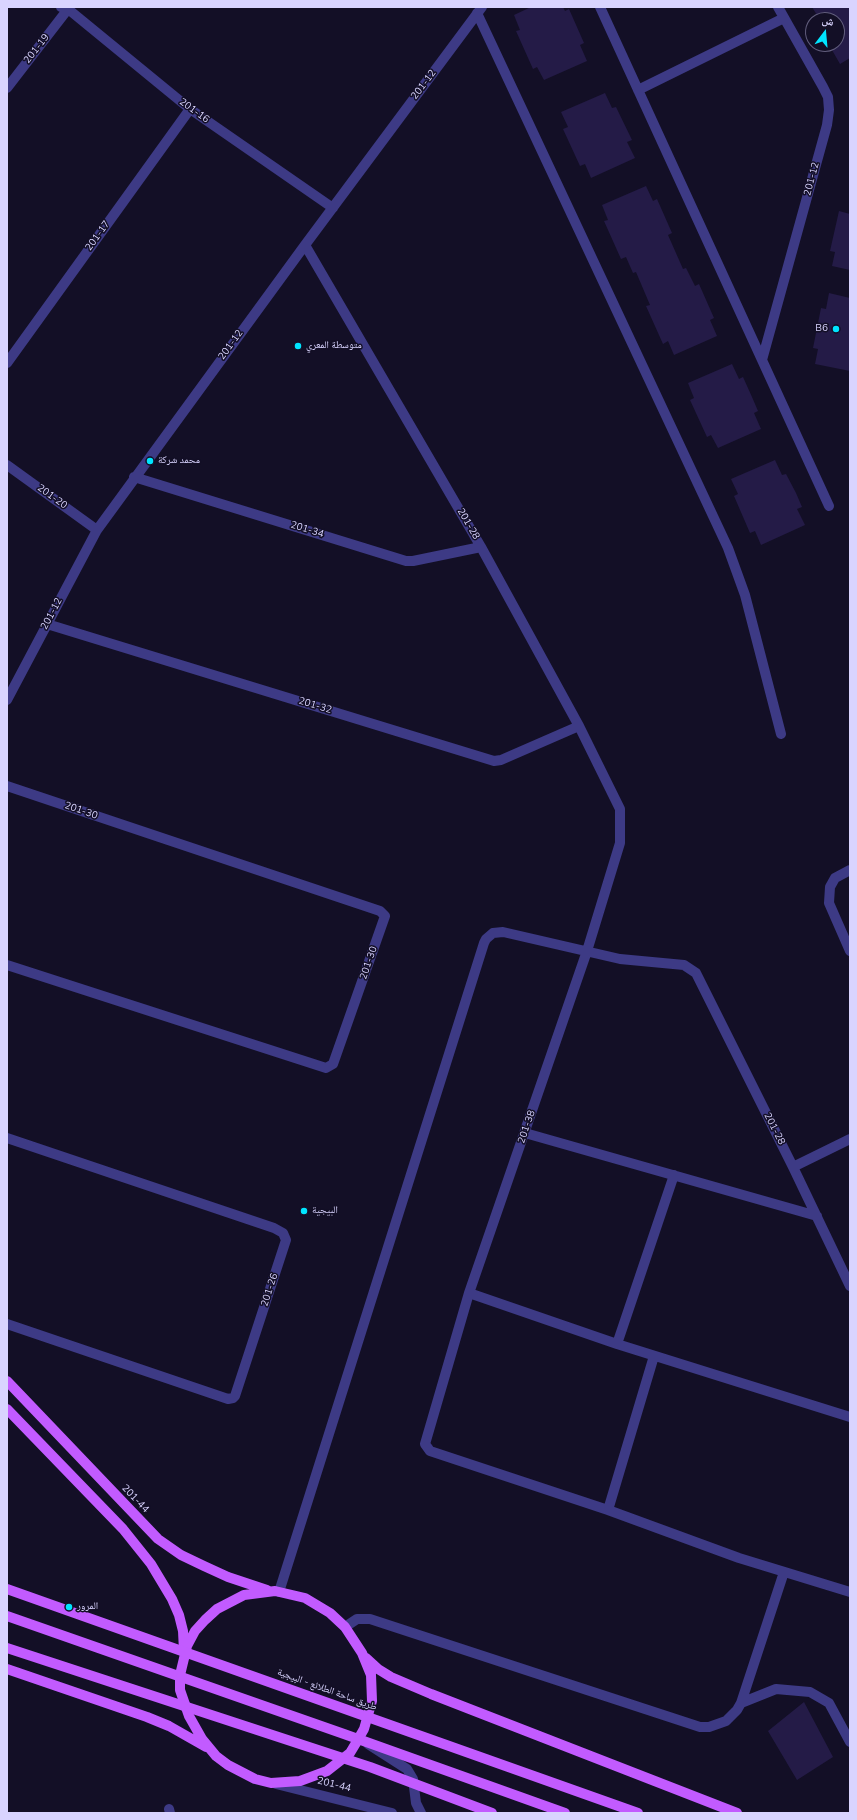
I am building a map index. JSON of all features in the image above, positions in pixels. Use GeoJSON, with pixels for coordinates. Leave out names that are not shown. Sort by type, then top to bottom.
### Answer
{"type":"FeatureCollection","features":[{"type":"Feature","properties":{"kind":"main road","name":"201-44"},"geometry":{"type":"LineString","coordinates":[[7,1381],[158,1539],[181,1555],[228,1577],[251,1586],[305,1598],[318,1605],[330,1613],[345,1627],[362,1653]]}},
{"type":"Feature","properties":{"kind":"main road"},"geometry":{"type":"LineString","coordinates":[[7,1409],[123,1529],[151,1564],[172,1599],[179,1615],[183,1631],[183,1660],[180,1675],[180,1690],[184,1703],[202,1739],[216,1756]]}},
{"type":"Feature","properties":{"kind":"main road","name":"طريق ساحة الطلائع - البيجية"},"geometry":{"type":"LineString","coordinates":[[7,1589],[638,1813]]}},
{"type":"Feature","properties":{"kind":"main road"},"geometry":{"type":"LineString","coordinates":[[183,1660],[196,1632],[217,1609],[244,1595],[277,1592]]}},
{"type":"Feature","properties":{"kind":"main road"},"geometry":{"type":"LineString","coordinates":[[7,1616],[565,1813]]}},
{"type":"Feature","properties":{"kind":"main road"},"geometry":{"type":"LineString","coordinates":[[7,1648],[370,1767],[492,1813]]}},
{"type":"Feature","properties":{"kind":"main road"},"geometry":{"type":"LineString","coordinates":[[7,1669],[125,1708],[169,1726],[191,1737],[241,1773],[271,1783],[300,1782],[327,1771],[350,1753],[366,1723],[372,1700],[372,1689],[370,1675],[362,1653]]}},
{"type":"Feature","properties":{"kind":"main road"},"geometry":{"type":"LineString","coordinates":[[362,1653],[378,1669],[407,1684],[737,1813]]}},
{"type":"Feature","properties":{"kind":"street"},"geometry":{"type":"LineString","coordinates":[[600,7],[829,506]]}},
{"type":"Feature","properties":{"kind":"street","name":"201-12"},"geometry":{"type":"LineString","coordinates":[[762,360],[827,125],[829,110],[828,97],[778,7]]}},
{"type":"Feature","properties":{"kind":"street","name":"201-19"},"geometry":{"type":"LineString","coordinates":[[7,88],[64,8]]}},
{"type":"Feature","properties":{"kind":"street","name":"201-16"},"geometry":{"type":"LineString","coordinates":[[64,8],[190,109],[333,208]]}},
{"type":"Feature","properties":{"kind":"street"},"geometry":{"type":"LineString","coordinates":[[480,10],[728,548],[747,602],[781,734]]}},
{"type":"Feature","properties":{"kind":"street","name":"201-12"},"geometry":{"type":"LineString","coordinates":[[7,700],[97,530],[134,477],[480,10]]}},
{"type":"Feature","properties":{"kind":"street"},"geometry":{"type":"LineString","coordinates":[[638,90],[784,18]]}},
{"type":"Feature","properties":{"kind":"street","name":"201-17"},"geometry":{"type":"LineString","coordinates":[[7,363],[190,109]]}},
{"type":"Feature","properties":{"kind":"street","name":"201-28"},"geometry":{"type":"LineString","coordinates":[[305,245],[481,547],[579,726],[620,809]]}},
{"type":"Feature","properties":{"kind":"street","name":"201-20"},"geometry":{"type":"LineString","coordinates":[[7,465],[97,530]]}},
{"type":"Feature","properties":{"kind":"street","name":"201-34"},"geometry":{"type":"LineString","coordinates":[[134,477],[406,561],[413,561],[481,547]]}},
{"type":"Feature","properties":{"kind":"street","name":"201-32"},"geometry":{"type":"LineString","coordinates":[[47,624],[494,761],[501,760],[579,726]]}},
{"type":"Feature","properties":{"kind":"street","name":"201-30"},"geometry":{"type":"LineString","coordinates":[[7,786],[380,911],[385,916],[333,1064],[326,1068],[7,965]]}},
{"type":"Feature","properties":{"kind":"street","name":"201-38"},"geometry":{"type":"LineString","coordinates":[[608,1510],[430,1451],[425,1444],[469,1293],[587,951],[620,843],[620,809]]}},
{"type":"Feature","properties":{"kind":"street"},"geometry":{"type":"LineString","coordinates":[[850,870],[835,878],[830,886],[829,903],[850,951]]}},
{"type":"Feature","properties":{"kind":"street"},"geometry":{"type":"LineString","coordinates":[[277,1592],[486,939],[493,933],[503,932],[587,951]]}},
{"type":"Feature","properties":{"kind":"street","name":"201-28"},"geometry":{"type":"LineString","coordinates":[[587,951],[626,960],[684,965],[696,973],[793,1167],[850,1286]]}},
{"type":"Feature","properties":{"kind":"street"},"geometry":{"type":"LineString","coordinates":[[525,1133],[817,1216]]}},
{"type":"Feature","properties":{"kind":"street","name":"201-26"},"geometry":{"type":"LineString","coordinates":[[7,1138],[274,1228],[283,1232],[286,1240],[235,1396],[233,1398],[228,1399],[7,1324]]}},
{"type":"Feature","properties":{"kind":"street"},"geometry":{"type":"LineString","coordinates":[[793,1167],[850,1139]]}},
{"type":"Feature","properties":{"kind":"street"},"geometry":{"type":"LineString","coordinates":[[617,1344],[674,1175]]}},
{"type":"Feature","properties":{"kind":"street"},"geometry":{"type":"LineString","coordinates":[[469,1293],[617,1344],[850,1417]]}},
{"type":"Feature","properties":{"kind":"street"},"geometry":{"type":"LineString","coordinates":[[654,1356],[608,1510],[739,1558],[850,1592]]}},
{"type":"Feature","properties":{"kind":"street"},"geometry":{"type":"LineString","coordinates":[[345,1627],[357,1619],[370,1619],[700,1727],[709,1727],[726,1721],[737,1710],[741,1703],[784,1572]]}},
{"type":"Feature","properties":{"kind":"street"},"geometry":{"type":"LineString","coordinates":[[741,1703],[776,1689],[810,1692],[829,1703],[850,1742]]}},
{"type":"Feature","properties":{"kind":"street"},"geometry":{"type":"LineString","coordinates":[[366,1723],[365,1734],[368,1745],[404,1766],[410,1773],[416,1803],[421,1813]]}},
{"type":"Feature","properties":{"kind":"street","name":"201-44"},"geometry":{"type":"LineString","coordinates":[[271,1783],[392,1813]]}},
{"type":"Feature","properties":{"kind":"building"},"geometry":{"type":"Polygon","coordinates":[[[531,7],[563,7],[565,11],[569,9],[584,43],[580,45],[587,61],[544,80],[537,67],[533,69],[516,31],[520,30],[514,15],[531,7]]]}},
{"type":"Feature","properties":{"kind":"building"},"geometry":{"type":"Polygon","coordinates":[[[812,7],[850,7],[850,58],[840,64],[833,52],[845,52],[845,12],[815,12],[812,7]]]}},
{"type":"Feature","properties":{"kind":"building"},"geometry":{"type":"Polygon","coordinates":[[[605,93],[612,108],[616,107],[632,140],[627,142],[635,158],[591,178],[585,164],[580,166],[563,129],[568,127],[561,112],[605,93]]]}},
{"type":"Feature","properties":{"kind":"building"},"geometry":{"type":"Polygon","coordinates":[[[646,186],[653,201],[657,199],[672,233],[668,235],[683,269],[686,268],[695,286],[699,284],[714,318],[710,320],[717,336],[674,355],[668,341],[663,344],[646,306],[650,305],[636,272],[633,273],[626,257],[621,259],[604,221],[608,220],[602,205],[646,186]]]}},
{"type":"Feature","properties":{"kind":"building"},"geometry":{"type":"Polygon","coordinates":[[[839,211],[850,214],[850,270],[832,266],[835,252],[830,251],[839,211]]]}},
{"type":"Feature","properties":{"kind":"building","name":"B6"},"geometry":{"type":"Polygon","coordinates":[[[829,293],[850,298],[850,371],[815,364],[818,349],[813,348],[821,308],[826,309],[829,293]]]}},
{"type":"Feature","properties":{"kind":"building"},"geometry":{"type":"Polygon","coordinates":[[[732,364],[739,379],[743,377],[752,397],[758,411],[754,413],[761,429],[718,448],[711,435],[707,437],[690,400],[694,398],[688,383],[732,364]]]}},
{"type":"Feature","properties":{"kind":"building"},"geometry":{"type":"Polygon","coordinates":[[[775,460],[782,475],[786,474],[796,493],[802,507],[797,509],[805,525],[761,545],[755,531],[750,533],[734,496],[738,494],[731,479],[775,460]]]}},
{"type":"Feature","properties":{"kind":"building"},"geometry":{"type":"Polygon","coordinates":[[[804,1702],[833,1757],[797,1780],[768,1731],[804,1702]]]}},
{"type":"Feature","properties":{"kind":"place","name":"B6"},"geometry":{"type":"Point","coordinates":[836,329]}},
{"type":"Feature","properties":{"kind":"place","name":"متوسطة المعري"},"geometry":{"type":"Point","coordinates":[298,346]}},
{"type":"Feature","properties":{"kind":"place","name":"محمد شركة"},"geometry":{"type":"Point","coordinates":[150,461]}},
{"type":"Feature","properties":{"kind":"place","name":"البيجية"},"geometry":{"type":"Point","coordinates":[304,1211]}},
{"type":"Feature","properties":{"kind":"place","name":"المرور"},"geometry":{"type":"Point","coordinates":[69,1607]}}]}
